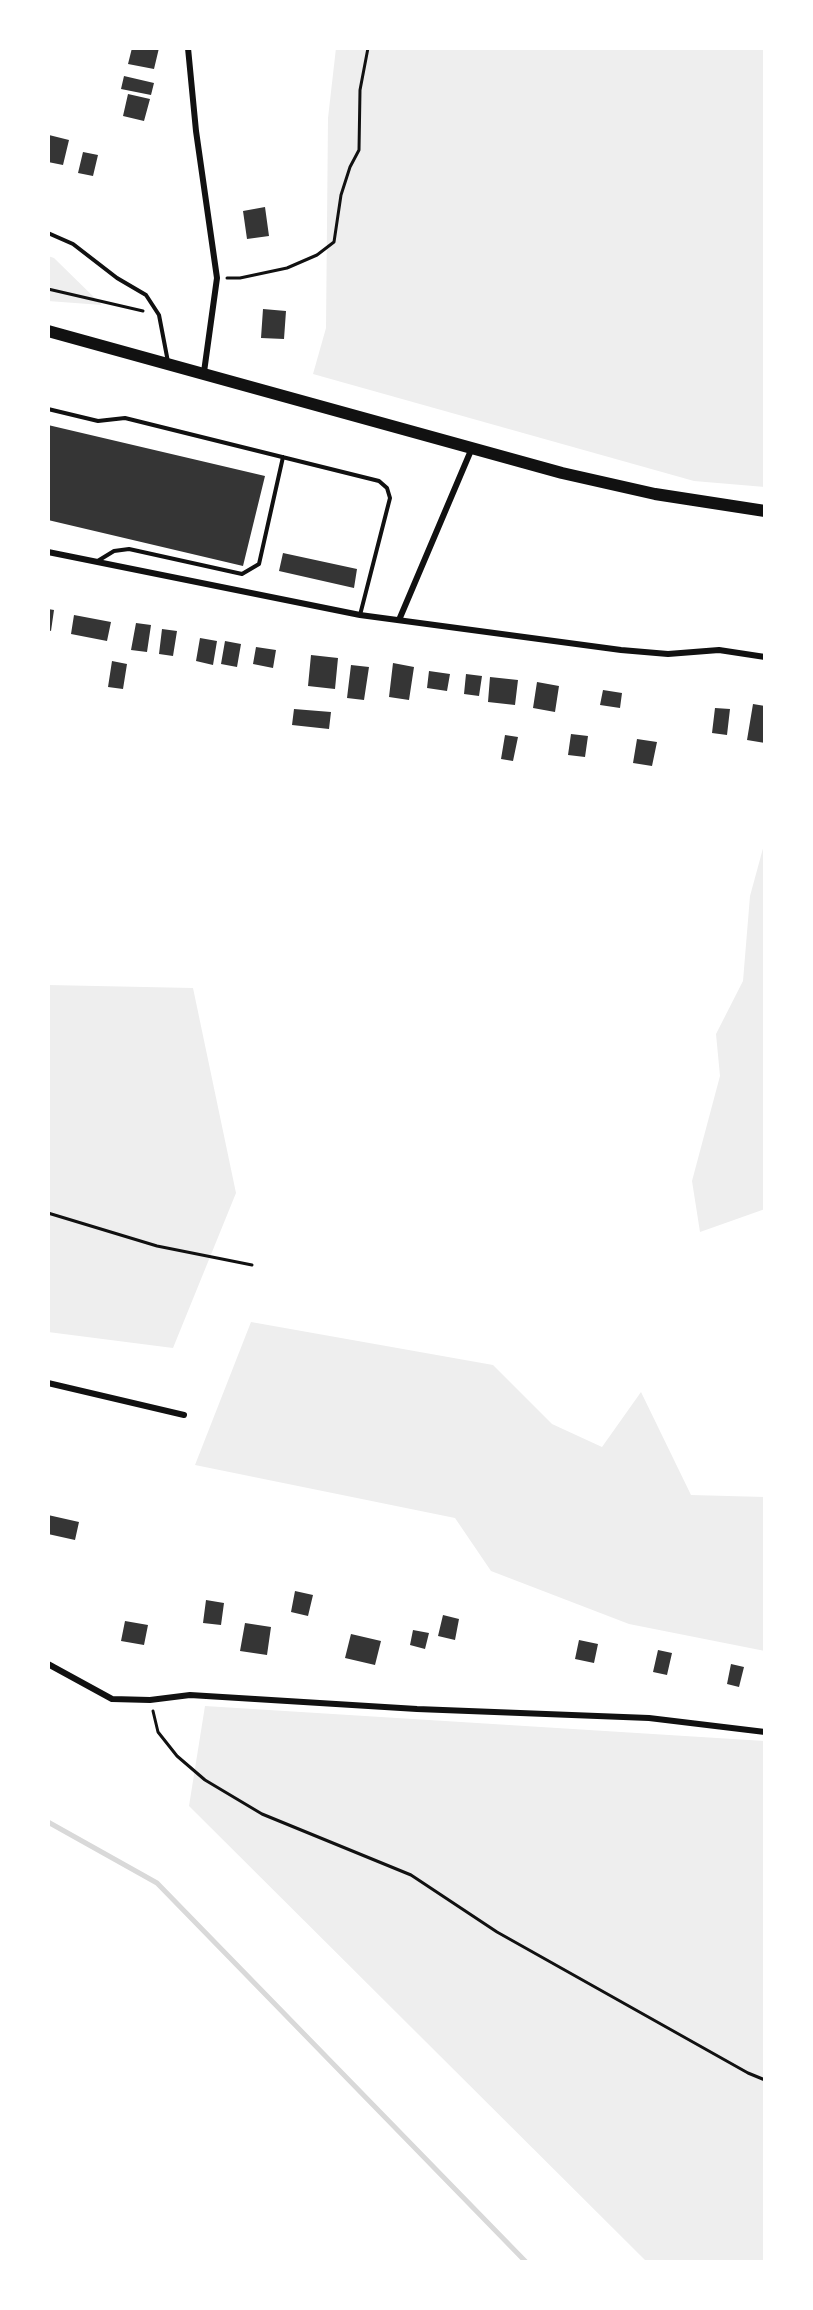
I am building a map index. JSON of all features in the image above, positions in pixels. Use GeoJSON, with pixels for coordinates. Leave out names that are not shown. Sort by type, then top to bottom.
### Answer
{"type":"FeatureCollection","features":[{"type":"Feature","properties":{"kind":"main road"},"geometry":{"type":"LineString","coordinates":[[48,331],[204,372],[562,473],[655,494],[765,511]]}},
{"type":"Feature","properties":{"kind":"street"},"geometry":{"type":"LineString","coordinates":[[189,48],[196,130],[217,278],[204,372]]}},
{"type":"Feature","properties":{"kind":"street"},"geometry":{"type":"LineString","coordinates":[[399,620],[472,447]]}},
{"type":"Feature","properties":{"kind":"street"},"geometry":{"type":"LineString","coordinates":[[48,552],[360,615],[621,650],[668,654],[719,650],[765,657]]}},
{"type":"Feature","properties":{"kind":"street"},"geometry":{"type":"LineString","coordinates":[[48,1383],[184,1415]]}},
{"type":"Feature","properties":{"kind":"street"},"geometry":{"type":"LineString","coordinates":[[48,1664],[112,1699],[150,1700],[190,1695],[429,1710],[649,1718],[765,1731]]}},
{"type":"Feature","properties":{"kind":"lane"},"geometry":{"type":"LineString","coordinates":[[48,233],[73,244],[117,278],[146,295],[159,315],[168,363]]}},
{"type":"Feature","properties":{"kind":"lane"},"geometry":{"type":"LineString","coordinates":[[48,409],[98,421],[124,418],[379,481],[387,488],[390,498],[360,615]]}},
{"type":"Feature","properties":{"kind":"lane"},"geometry":{"type":"LineString","coordinates":[[95,562],[114,551],[129,549],[242,574],[259,564],[283,457]]}},
{"type":"Feature","properties":{"kind":"path"},"geometry":{"type":"LineString","coordinates":[[217,278],[240,278],[287,268],[317,255],[334,242],[340,195],[359,150],[360,90],[368,48]]}},
{"type":"Feature","properties":{"kind":"path"},"geometry":{"type":"LineString","coordinates":[[48,289],[159,315]]}},
{"type":"Feature","properties":{"kind":"path"},"geometry":{"type":"LineString","coordinates":[[48,1213],[157,1246],[252,1264]]}},
{"type":"Feature","properties":{"kind":"path"},"geometry":{"type":"LineString","coordinates":[[150,1700],[158,1732],[177,1756],[205,1780],[262,1814],[411,1875],[497,1932],[748,2073],[765,2080]]}},
{"type":"Feature","properties":{"kind":"shaded area"},"geometry":{"type":"Polygon","coordinates":[[[336,48],[765,48],[765,487],[694,481],[313,374],[326,328],[328,118],[336,48]]]}},
{"type":"Feature","properties":{"kind":"shaded area"},"geometry":{"type":"Polygon","coordinates":[[[48,256],[54,258],[102,305],[48,301],[48,256]]]}},
{"type":"Feature","properties":{"kind":"shaded area"},"geometry":{"type":"Polygon","coordinates":[[[765,841],[765,1209],[700,1232],[692,1181],[720,1076],[716,1034],[743,981],[750,896],[765,841]]]}},
{"type":"Feature","properties":{"kind":"shaded area"},"geometry":{"type":"Polygon","coordinates":[[[48,985],[193,988],[236,1193],[173,1348],[48,1332],[48,985]]]}},
{"type":"Feature","properties":{"kind":"shaded area"},"geometry":{"type":"Polygon","coordinates":[[[251,1322],[493,1365],[552,1424],[602,1447],[641,1392],[691,1495],[765,1497],[765,1651],[629,1624],[491,1571],[455,1518],[195,1465],[251,1322]]]}},
{"type":"Feature","properties":{"kind":"shaded area"},"geometry":{"type":"Polygon","coordinates":[[[205,1706],[765,1741],[765,2262],[647,2262],[189,1806],[205,1706]]]}},
{"type":"Feature","properties":{"kind":"building"},"geometry":{"type":"Polygon","coordinates":[[[132,48],[159,48],[154,69],[128,64],[132,48]]]}},
{"type":"Feature","properties":{"kind":"building"},"geometry":{"type":"Polygon","coordinates":[[[124,76],[154,83],[151,95],[121,89],[124,76]]]}},
{"type":"Feature","properties":{"kind":"building"},"geometry":{"type":"Polygon","coordinates":[[[128,94],[150,99],[144,121],[123,116],[128,94]]]}},
{"type":"Feature","properties":{"kind":"building"},"geometry":{"type":"Polygon","coordinates":[[[49,135],[69,140],[63,165],[48,162],[49,135]]]}},
{"type":"Feature","properties":{"kind":"building"},"geometry":{"type":"Polygon","coordinates":[[[83,152],[98,155],[93,176],[78,173],[83,152]]]}},
{"type":"Feature","properties":{"kind":"building"},"geometry":{"type":"Polygon","coordinates":[[[265,207],[269,236],[247,239],[243,211],[265,207]]]}},
{"type":"Feature","properties":{"kind":"building"},"geometry":{"type":"Polygon","coordinates":[[[263,309],[286,311],[284,339],[261,338],[263,309]]]}},
{"type":"Feature","properties":{"kind":"building"},"geometry":{"type":"Polygon","coordinates":[[[48,425],[265,476],[243,566],[48,520],[48,425]]]}},
{"type":"Feature","properties":{"kind":"building"},"geometry":{"type":"Polygon","coordinates":[[[283,553],[357,569],[354,588],[279,571],[283,553]]]}},
{"type":"Feature","properties":{"kind":"building"},"geometry":{"type":"Polygon","coordinates":[[[48,609],[54,610],[51,631],[48,630],[48,609]]]}},
{"type":"Feature","properties":{"kind":"building"},"geometry":{"type":"Polygon","coordinates":[[[74,615],[111,622],[107,641],[71,634],[74,615]]]}},
{"type":"Feature","properties":{"kind":"building"},"geometry":{"type":"Polygon","coordinates":[[[136,623],[151,625],[147,652],[131,650],[136,623]]]}},
{"type":"Feature","properties":{"kind":"building"},"geometry":{"type":"Polygon","coordinates":[[[162,629],[177,631],[173,656],[159,654],[162,629]]]}},
{"type":"Feature","properties":{"kind":"building"},"geometry":{"type":"Polygon","coordinates":[[[200,638],[217,641],[213,665],[196,661],[200,638]]]}},
{"type":"Feature","properties":{"kind":"building"},"geometry":{"type":"Polygon","coordinates":[[[225,641],[241,644],[237,667],[221,664],[225,641]]]}},
{"type":"Feature","properties":{"kind":"building"},"geometry":{"type":"Polygon","coordinates":[[[256,647],[276,650],[273,668],[253,664],[256,647]]]}},
{"type":"Feature","properties":{"kind":"building"},"geometry":{"type":"Polygon","coordinates":[[[311,655],[338,658],[335,689],[308,686],[311,655]]]}},
{"type":"Feature","properties":{"kind":"building"},"geometry":{"type":"Polygon","coordinates":[[[112,661],[127,664],[123,689],[108,687],[112,661]]]}},
{"type":"Feature","properties":{"kind":"building"},"geometry":{"type":"Polygon","coordinates":[[[393,663],[414,667],[409,700],[389,697],[393,663]]]}},
{"type":"Feature","properties":{"kind":"building"},"geometry":{"type":"Polygon","coordinates":[[[351,665],[369,667],[364,700],[347,698],[351,665]]]}},
{"type":"Feature","properties":{"kind":"building"},"geometry":{"type":"Polygon","coordinates":[[[429,671],[450,674],[447,691],[427,688],[429,671]]]}},
{"type":"Feature","properties":{"kind":"building"},"geometry":{"type":"Polygon","coordinates":[[[466,674],[482,676],[479,696],[464,694],[466,674]]]}},
{"type":"Feature","properties":{"kind":"building"},"geometry":{"type":"Polygon","coordinates":[[[490,677],[518,680],[515,705],[488,702],[490,677]]]}},
{"type":"Feature","properties":{"kind":"building"},"geometry":{"type":"Polygon","coordinates":[[[537,682],[559,686],[555,712],[533,708],[537,682]]]}},
{"type":"Feature","properties":{"kind":"building"},"geometry":{"type":"Polygon","coordinates":[[[603,690],[622,693],[620,708],[600,705],[603,690]]]}},
{"type":"Feature","properties":{"kind":"building"},"geometry":{"type":"Polygon","coordinates":[[[753,704],[765,706],[765,743],[747,740],[753,704]]]}},
{"type":"Feature","properties":{"kind":"building"},"geometry":{"type":"Polygon","coordinates":[[[715,708],[730,709],[727,735],[712,733],[715,708]]]}},
{"type":"Feature","properties":{"kind":"building"},"geometry":{"type":"Polygon","coordinates":[[[294,709],[331,712],[329,729],[292,725],[294,709]]]}},
{"type":"Feature","properties":{"kind":"building"},"geometry":{"type":"Polygon","coordinates":[[[571,734],[588,736],[585,757],[568,755],[571,734]]]}},
{"type":"Feature","properties":{"kind":"building"},"geometry":{"type":"Polygon","coordinates":[[[505,735],[518,737],[513,761],[501,759],[505,735]]]}},
{"type":"Feature","properties":{"kind":"building"},"geometry":{"type":"Polygon","coordinates":[[[637,739],[657,742],[652,766],[633,763],[637,739]]]}},
{"type":"Feature","properties":{"kind":"building"},"geometry":{"type":"Polygon","coordinates":[[[48,1515],[79,1522],[75,1540],[48,1534],[48,1515]]]}},
{"type":"Feature","properties":{"kind":"building"},"geometry":{"type":"Polygon","coordinates":[[[295,1591],[313,1595],[308,1616],[291,1612],[295,1591]]]}},
{"type":"Feature","properties":{"kind":"building"},"geometry":{"type":"Polygon","coordinates":[[[206,1600],[224,1603],[221,1625],[203,1623],[206,1600]]]}},
{"type":"Feature","properties":{"kind":"building"},"geometry":{"type":"Polygon","coordinates":[[[443,1615],[459,1619],[455,1640],[438,1636],[443,1615]]]}},
{"type":"Feature","properties":{"kind":"building"},"geometry":{"type":"Polygon","coordinates":[[[125,1621],[148,1625],[144,1645],[121,1641],[125,1621]]]}},
{"type":"Feature","properties":{"kind":"building"},"geometry":{"type":"Polygon","coordinates":[[[245,1623],[271,1627],[267,1655],[240,1651],[245,1623]]]}},
{"type":"Feature","properties":{"kind":"building"},"geometry":{"type":"Polygon","coordinates":[[[413,1630],[429,1633],[425,1649],[410,1645],[413,1630]]]}},
{"type":"Feature","properties":{"kind":"building"},"geometry":{"type":"Polygon","coordinates":[[[351,1634],[381,1641],[375,1665],[345,1658],[351,1634]]]}},
{"type":"Feature","properties":{"kind":"building"},"geometry":{"type":"Polygon","coordinates":[[[579,1640],[598,1644],[594,1663],[575,1659],[579,1640]]]}},
{"type":"Feature","properties":{"kind":"building"},"geometry":{"type":"Polygon","coordinates":[[[658,1650],[672,1653],[667,1675],[653,1672],[658,1650]]]}},
{"type":"Feature","properties":{"kind":"building"},"geometry":{"type":"Polygon","coordinates":[[[731,1664],[744,1667],[739,1687],[727,1684],[731,1664]]]}},
{"type":"Feature","properties":{"kind":"waterway"},"geometry":{"type":"LineString","coordinates":[[48,1822],[157,1883],[526,2262]]}}]}
